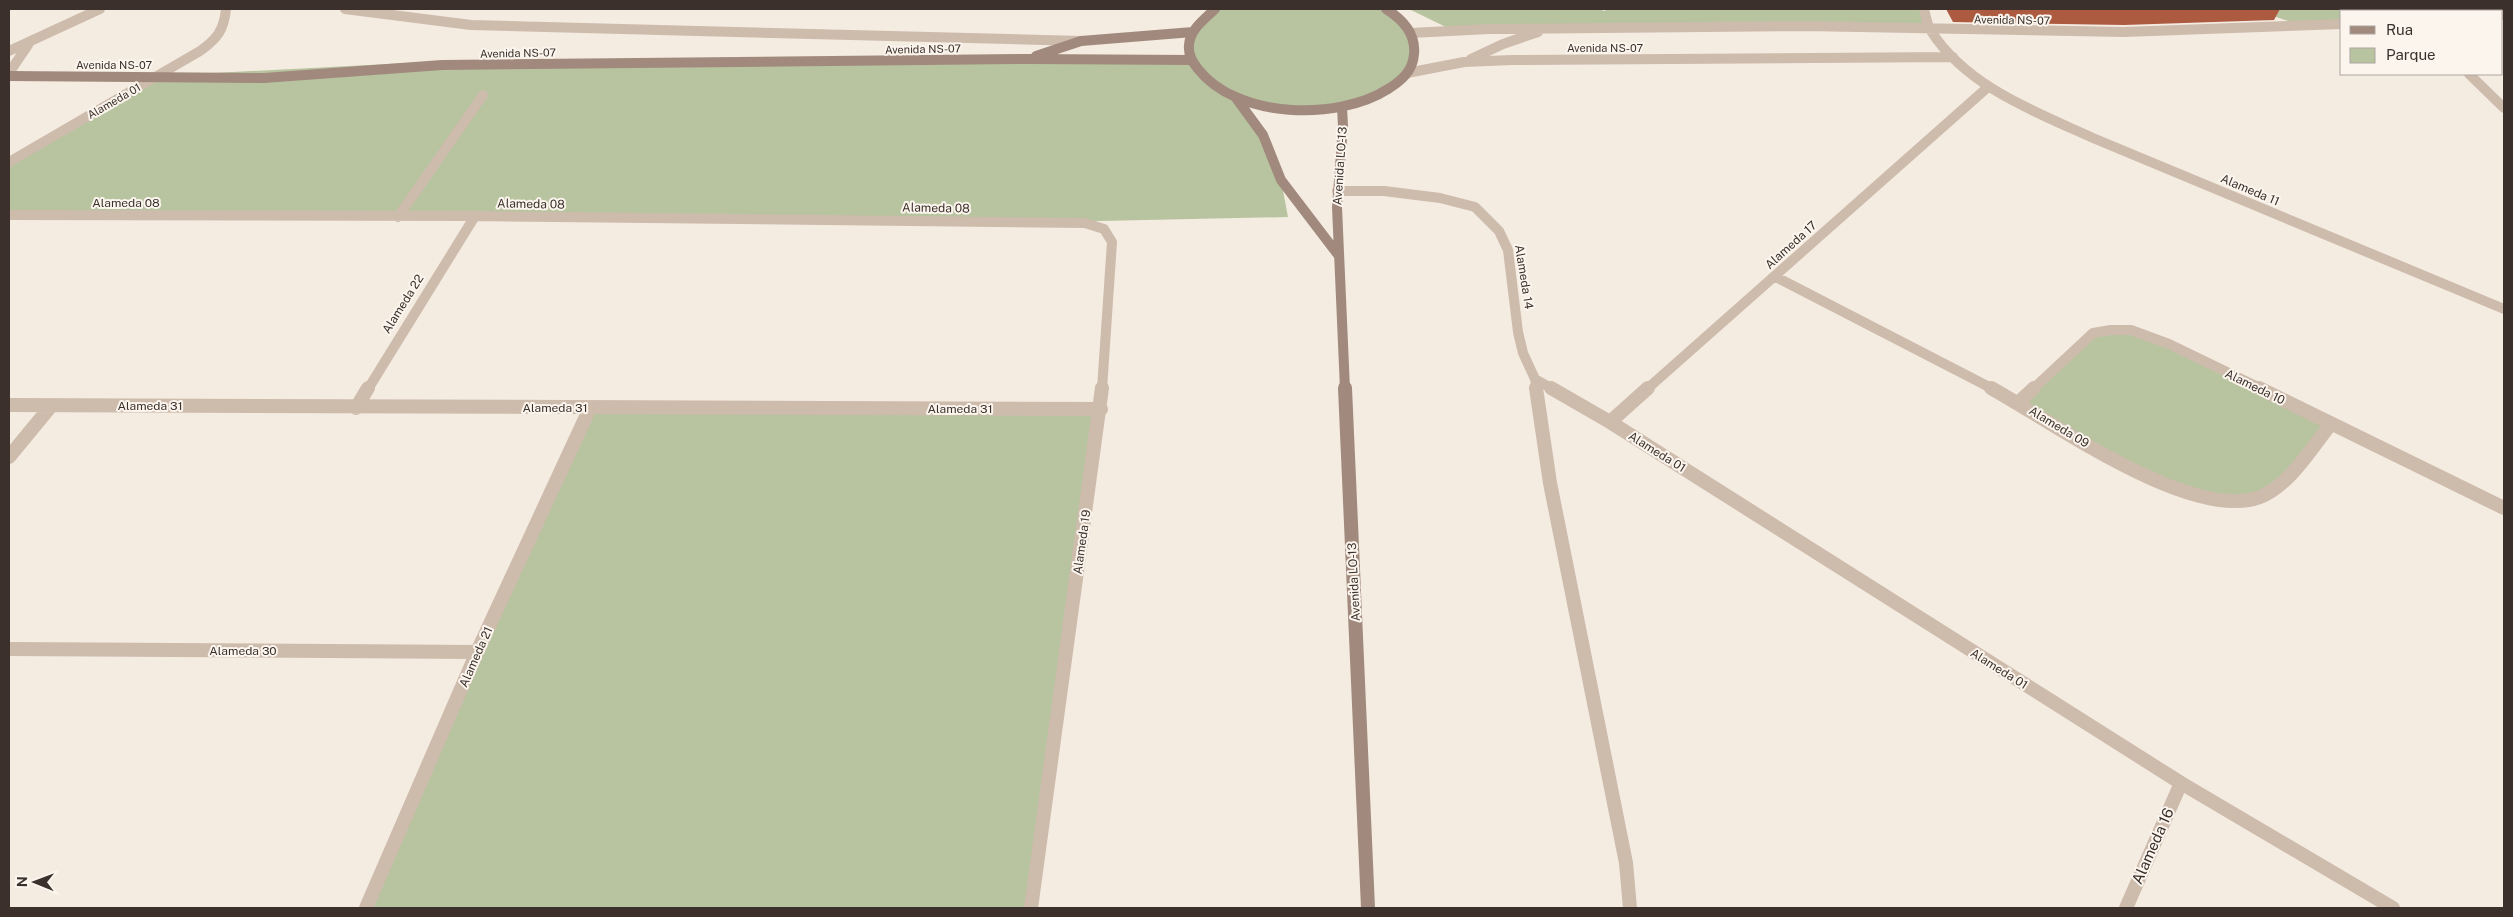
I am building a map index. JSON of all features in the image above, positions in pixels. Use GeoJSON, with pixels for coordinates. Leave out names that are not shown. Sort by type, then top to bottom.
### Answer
{"type":"FeatureCollection","features":[{"type":"Feature","properties":{"kind":"street"},"geometry":{"type":"LineString","coordinates":[[9,51],[29,43],[56,27],[100,9]]}},
{"type":"Feature","properties":{"kind":"street","name":"Alameda 01"},"geometry":{"type":"LineString","coordinates":[[9,162],[200,51],[220,35],[226,25],[226,9]]}},
{"type":"Feature","properties":{"kind":"street","name":"Avenida NS-07"},"geometry":{"type":"LineString","coordinates":[[345,9],[471,26],[1081,41],[1193,32]]}},
{"type":"Feature","properties":{"kind":"street"},"geometry":{"type":"LineString","coordinates":[[1215,9],[1204,16],[1193,32],[1190,46],[1192,60],[1201,75],[1216,87],[1236,98],[1282,109],[1306,110],[1342,107],[1376,96],[1394,86],[1407,73],[1414,60],[1415,46],[1412,33],[1396,14],[1386,9]]}},
{"type":"Feature","properties":{"kind":"street"},"geometry":{"type":"LineString","coordinates":[[1924,9],[1930,30]]}},
{"type":"Feature","properties":{"kind":"street","name":"Avenida NS-07"},"geometry":{"type":"LineString","coordinates":[[1412,33],[1452,30],[1805,26],[1930,30],[2124,32],[2340,24]]}},
{"type":"Feature","properties":{"kind":"street"},"geometry":{"type":"LineString","coordinates":[[1464,62],[1503,44],[1549,29]]}},
{"type":"Feature","properties":{"kind":"street","name":"Alameda 11"},"geometry":{"type":"LineString","coordinates":[[1930,30],[1953,57],[1988,87],[2093,138],[2504,309]]}},
{"type":"Feature","properties":{"kind":"street","name":"Avenida NS-07"},"geometry":{"type":"LineString","coordinates":[[1028,59],[1081,41]]}},
{"type":"Feature","properties":{"kind":"street"},"geometry":{"type":"LineString","coordinates":[[9,75],[20,53],[29,43]]}},
{"type":"Feature","properties":{"kind":"street","name":"Avenida NS-07"},"geometry":{"type":"LineString","coordinates":[[1407,73],[1464,62],[1953,57]]}},
{"type":"Feature","properties":{"kind":"street","name":"Avenida NS-07"},"geometry":{"type":"LineString","coordinates":[[9,75],[264,78],[442,65],[1028,59],[1192,60]]}},
{"type":"Feature","properties":{"kind":"street"},"geometry":{"type":"LineString","coordinates":[[2470,75],[2504,108]]}},
{"type":"Feature","properties":{"kind":"street","name":"Alameda 17"},"geometry":{"type":"LineString","coordinates":[[1610,422],[1776,277],[1988,87]]}},
{"type":"Feature","properties":{"kind":"street"},"geometry":{"type":"LineString","coordinates":[[398,217],[482,95]]}},
{"type":"Feature","properties":{"kind":"street"},"geometry":{"type":"LineString","coordinates":[[1236,98],[1263,134],[1281,180],[1339,256]]}},
{"type":"Feature","properties":{"kind":"street","name":"Avenida LO-13"},"geometry":{"type":"LineString","coordinates":[[1342,107],[1343,126],[1337,191],[1339,256],[1368,908]]}},
{"type":"Feature","properties":{"kind":"street","name":"Alameda 14"},"geometry":{"type":"LineString","coordinates":[[1337,191],[1384,191],[1440,198],[1476,207],[1499,231],[1508,250],[1521,346],[1535,379],[1550,483],[1626,863],[1630,908]]}},
{"type":"Feature","properties":{"kind":"street","name":"Alameda 08"},"geometry":{"type":"LineString","coordinates":[[9,215],[475,216],[1053,222]]}},
{"type":"Feature","properties":{"kind":"street","name":"Alameda 22"},"geometry":{"type":"LineString","coordinates":[[356,408],[475,216]]}},
{"type":"Feature","properties":{"kind":"street","name":"Alameda 19"},"geometry":{"type":"LineString","coordinates":[[1031,908],[1101,409],[1112,242],[1110,233],[1100,226],[1084,223],[1053,222]]}},
{"type":"Feature","properties":{"kind":"street","name":"Alameda 09"},"geometry":{"type":"LineString","coordinates":[[1776,277],[2018,403],[2102,452],[2160,482],[2190,493],[2214,498],[2244,500],[2260,497],[2276,488],[2331,424]]}},
{"type":"Feature","properties":{"kind":"street","name":"Alameda 10"},"geometry":{"type":"LineString","coordinates":[[2018,403],[2093,333],[2111,330],[2131,330],[2168,344],[2504,508]]}},
{"type":"Feature","properties":{"kind":"street","name":"Alameda 01"},"geometry":{"type":"LineString","coordinates":[[1535,379],[1610,422],[2181,783],[2393,908]]}},
{"type":"Feature","properties":{"kind":"street","name":"Alameda 31"},"geometry":{"type":"LineString","coordinates":[[9,405],[356,408],[1101,409]]}},
{"type":"Feature","properties":{"kind":"street"},"geometry":{"type":"LineString","coordinates":[[9,457],[51,406]]}},
{"type":"Feature","properties":{"kind":"street","name":"Alameda 21"},"geometry":{"type":"LineString","coordinates":[[366,908],[477,652],[590,408]]}},
{"type":"Feature","properties":{"kind":"street","name":"Alameda 30"},"geometry":{"type":"LineString","coordinates":[[9,650],[477,652]]}},
{"type":"Feature","properties":{"kind":"street","name":"Alameda 16"},"geometry":{"type":"LineString","coordinates":[[2126,908],[2181,783]]}},
{"type":"Feature","properties":{"kind":"green space"},"geometry":{"type":"Polygon","coordinates":[[[1217,9],[1386,9],[1411,33],[1414,60],[1403,77],[1342,107],[1282,109],[1237,98],[1263,135],[1281,180],[1288,217],[1053,222],[9,215],[9,162],[156,76],[445,61],[1192,60],[1193,32],[1217,9]]]}},
{"type":"Feature","properties":{"kind":"green space"},"geometry":{"type":"Polygon","coordinates":[[[1409,9],[1599,9],[1604,11],[1608,9],[1926,9],[1930,30],[1452,30],[1409,9]]]}},
{"type":"Feature","properties":{"kind":"green space"},"geometry":{"type":"Polygon","coordinates":[[[2253,9],[2504,9],[2504,16],[2503,10],[2340,10],[2340,24],[2303,26],[2253,9]]]}},
{"type":"Feature","properties":{"kind":"green space"},"geometry":{"type":"Polygon","coordinates":[[[2131,330],[2331,424],[2276,489],[2236,500],[2190,493],[2018,403],[2093,333],[2131,330]]]}},
{"type":"Feature","properties":{"kind":"green space"},"geometry":{"type":"Polygon","coordinates":[[[590,408],[1101,409],[1031,908],[367,908],[590,408]]]}}]}
